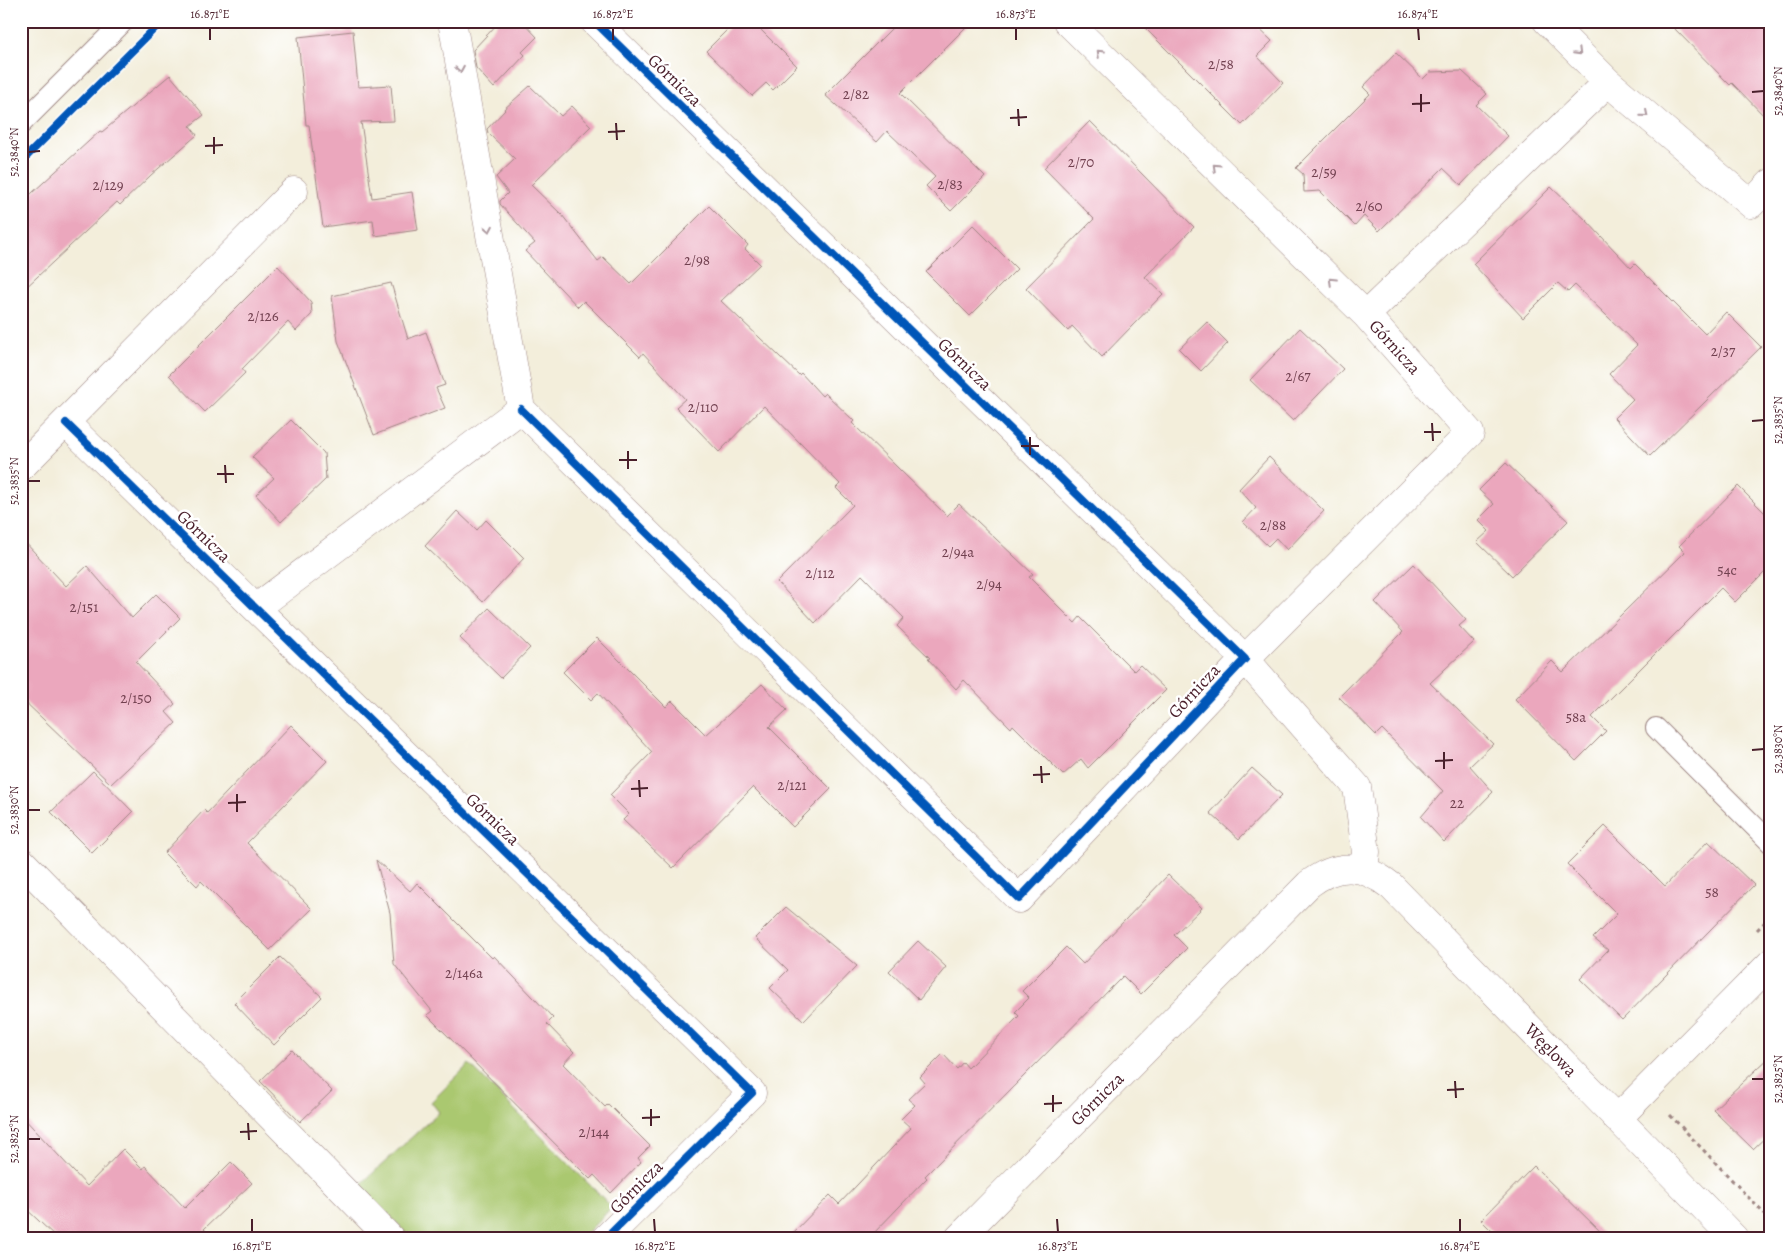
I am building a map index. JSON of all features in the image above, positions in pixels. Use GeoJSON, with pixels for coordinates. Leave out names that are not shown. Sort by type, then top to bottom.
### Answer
{"type":"FeatureCollection","features":[{"type":"Feature","properties":{"kind":"street"},"geometry":{"type":"LineString","coordinates":[[256,608],[520,409],[452,21]]}},
{"type":"Feature","properties":{"kind":"street","name":"Górnicza"},"geometry":{"type":"LineString","coordinates":[[594,21],[1245,659],[1357,787],[1366,852],[1364,870],[1347,868],[1333,870],[1309,884],[959,1238]]}},
{"type":"Feature","properties":{"kind":"street","name":"Górnicza"},"geometry":{"type":"LineString","coordinates":[[520,409],[1019,898],[1245,659],[1470,433],[1366,315],[1067,21]]}},
{"type":"Feature","properties":{"kind":"street"},"geometry":{"type":"LineString","coordinates":[[1547,21],[1608,82],[1751,204],[1771,183]]}},
{"type":"Feature","properties":{"kind":"street","name":"Górnicza"},"geometry":{"type":"LineString","coordinates":[[1366,315],[1608,82]]}},
{"type":"Feature","properties":{"kind":"street"},"geometry":{"type":"LineString","coordinates":[[21,467],[294,191]]}},
{"type":"Feature","properties":{"kind":"street","name":"Górnicza"},"geometry":{"type":"LineString","coordinates":[[66,423],[752,1093],[606,1238]]}},
{"type":"Feature","properties":{"kind":"street"},"geometry":{"type":"LineString","coordinates":[[21,861],[390,1238]]}},
{"type":"Feature","properties":{"kind":"street","name":"Węglowa"},"geometry":{"type":"LineString","coordinates":[[1364,870],[1378,876],[1391,886],[1734,1238]]}},
{"type":"Feature","properties":{"kind":"street"},"geometry":{"type":"LineString","coordinates":[[1618,1118],[1771,963]]}},
{"type":"Feature","properties":{"kind":"lane"},"geometry":{"type":"LineString","coordinates":[[21,124],[124,21]]}},
{"type":"Feature","properties":{"kind":"lane"},"geometry":{"type":"LineString","coordinates":[[1656,728],[1771,844]]}},
{"type":"Feature","properties":{"kind":"path"},"geometry":{"type":"LineString","coordinates":[[1646,1090],[1771,1221]]}},
{"type":"Feature","properties":{"kind":"green space"},"geometry":{"type":"Polygon","coordinates":[[[469,1064],[612,1207],[582,1238],[411,1238],[360,1185],[439,1112],[431,1102],[469,1064]]]}},
{"type":"Feature","properties":{"kind":"building"},"geometry":{"type":"Polygon","coordinates":[[[500,21],[522,21],[537,37],[522,52],[525,55],[494,88],[476,68],[473,50],[500,21]]]}},
{"type":"Feature","properties":{"kind":"building"},"geometry":{"type":"Polygon","coordinates":[[[736,21],[752,21],[797,66],[773,90],[766,83],[752,96],[706,51],[736,21]]]}},
{"type":"Feature","properties":{"kind":"building"},"geometry":{"type":"Polygon","coordinates":[[[899,21],[972,21],[900,93],[985,177],[951,211],[926,186],[935,177],[887,131],[877,142],[825,95],[899,21]]]}},
{"type":"Feature","properties":{"kind":"building"},"geometry":{"type":"Polygon","coordinates":[[[1138,21],[1251,21],[1272,41],[1257,56],[1283,83],[1242,125],[1138,21]]]}},
{"type":"Feature","properties":{"kind":"building"},"geometry":{"type":"Polygon","coordinates":[[[1667,21],[1771,21],[1771,123],[1732,83],[1730,85],[1667,21]]]}},
{"type":"Feature","properties":{"kind":"building"},"geometry":{"type":"Polygon","coordinates":[[[353,31],[358,87],[391,85],[394,121],[361,122],[372,198],[412,192],[418,230],[375,236],[373,220],[323,227],[309,125],[306,125],[298,37],[353,31]]]}},
{"type":"Feature","properties":{"kind":"building"},"geometry":{"type":"Polygon","coordinates":[[[1396,53],[1423,79],[1430,72],[1462,71],[1487,94],[1476,105],[1508,136],[1461,185],[1443,168],[1379,231],[1364,216],[1355,226],[1320,191],[1304,192],[1303,174],[1296,168],[1370,94],[1363,87],[1396,53]]]}},
{"type":"Feature","properties":{"kind":"building"},"geometry":{"type":"Polygon","coordinates":[[[170,75],[204,115],[190,126],[197,135],[120,205],[117,202],[21,292],[21,203],[100,131],[102,132],[170,75]]]}},
{"type":"Feature","properties":{"kind":"building"},"geometry":{"type":"Polygon","coordinates":[[[530,86],[561,116],[572,106],[591,126],[531,185],[562,215],[598,261],[603,257],[631,284],[709,206],[748,245],[745,249],[760,264],[721,301],[799,375],[801,373],[822,396],[825,393],[854,421],[852,423],[947,516],[959,504],[1033,574],[1029,577],[1075,623],[1080,617],[1134,671],[1140,665],[1166,690],[1088,768],[1081,759],[1063,775],[1013,725],[1011,728],[964,680],[956,689],[928,659],[930,658],[897,626],[904,618],[862,575],[815,623],[777,582],[853,505],[836,488],[840,484],[764,406],[719,452],[676,407],[685,399],[643,353],[640,357],[584,301],[578,307],[525,251],[535,243],[500,204],[500,201],[508,193],[496,177],[515,159],[488,133],[487,129],[504,109],[530,86]]]}},
{"type":"Feature","properties":{"kind":"building"},"geometry":{"type":"Polygon","coordinates":[[[1090,121],[1194,227],[1145,277],[1163,294],[1102,357],[1072,326],[1068,331],[1026,288],[1094,219],[1044,168],[1090,121]]]}},
{"type":"Feature","properties":{"kind":"building"},"geometry":{"type":"Polygon","coordinates":[[[1551,187],[1586,220],[1631,268],[1635,264],[1705,334],[1726,312],[1761,347],[1650,456],[1614,418],[1633,399],[1609,374],[1637,345],[1575,285],[1568,292],[1558,283],[1523,318],[1473,264],[1551,187]]]}},
{"type":"Feature","properties":{"kind":"building"},"geometry":{"type":"Polygon","coordinates":[[[973,225],[1017,269],[970,316],[926,272],[973,225]]]}},
{"type":"Feature","properties":{"kind":"building"},"geometry":{"type":"Polygon","coordinates":[[[278,266],[311,302],[312,314],[296,331],[288,322],[242,369],[245,373],[205,412],[169,375],[278,266]]]}},
{"type":"Feature","properties":{"kind":"building"},"geometry":{"type":"Polygon","coordinates":[[[391,283],[408,339],[426,332],[445,385],[436,388],[445,408],[374,435],[338,341],[332,296],[391,283]]]}},
{"type":"Feature","properties":{"kind":"building"},"geometry":{"type":"Polygon","coordinates":[[[1207,322],[1228,343],[1201,371],[1179,349],[1207,322]]]}},
{"type":"Feature","properties":{"kind":"building"},"geometry":{"type":"Polygon","coordinates":[[[1300,328],[1343,369],[1293,421],[1250,380],[1300,328]]]}},
{"type":"Feature","properties":{"kind":"building"},"geometry":{"type":"Polygon","coordinates":[[[291,420],[324,453],[326,479],[281,522],[256,495],[274,478],[252,457],[291,420]]]}},
{"type":"Feature","properties":{"kind":"building"},"geometry":{"type":"Polygon","coordinates":[[[1269,457],[1324,511],[1287,550],[1276,538],[1268,546],[1243,522],[1256,508],[1239,489],[1269,457]]]}},
{"type":"Feature","properties":{"kind":"building"},"geometry":{"type":"Polygon","coordinates":[[[1506,463],[1568,521],[1512,576],[1477,542],[1489,531],[1478,520],[1494,504],[1479,490],[1506,463]]]}},
{"type":"Feature","properties":{"kind":"building"},"geometry":{"type":"Polygon","coordinates":[[[1738,486],[1771,519],[1771,566],[1735,602],[1721,588],[1592,717],[1606,731],[1576,761],[1515,699],[1552,661],[1563,672],[1685,552],[1679,546],[1738,486]]]}},
{"type":"Feature","properties":{"kind":"building"},"geometry":{"type":"Polygon","coordinates":[[[457,511],[477,530],[486,520],[524,558],[483,602],[425,546],[457,511]]]}},
{"type":"Feature","properties":{"kind":"building"},"geometry":{"type":"Polygon","coordinates":[[[21,538],[66,586],[87,566],[132,618],[156,594],[180,618],[136,662],[175,704],[166,712],[176,723],[111,784],[21,698],[21,538]]]}},
{"type":"Feature","properties":{"kind":"building"},"geometry":{"type":"Polygon","coordinates":[[[1414,564],[1466,620],[1459,626],[1474,642],[1430,683],[1493,744],[1470,766],[1493,792],[1444,842],[1421,817],[1443,791],[1382,729],[1376,735],[1339,697],[1403,632],[1375,602],[1414,564]]]}},
{"type":"Feature","properties":{"kind":"building"},"geometry":{"type":"Polygon","coordinates":[[[489,608],[530,648],[501,678],[460,638],[489,608]]]}},
{"type":"Feature","properties":{"kind":"building"},"geometry":{"type":"Polygon","coordinates":[[[597,638],[666,707],[672,701],[706,735],[762,684],[787,710],[769,727],[831,789],[793,827],[753,787],[673,868],[623,820],[629,814],[610,795],[652,752],[598,693],[591,700],[563,672],[597,638]]]}},
{"type":"Feature","properties":{"kind":"building"},"geometry":{"type":"Polygon","coordinates":[[[291,725],[327,761],[247,843],[312,909],[270,950],[201,881],[197,886],[164,853],[204,810],[207,813],[291,725]]]}},
{"type":"Feature","properties":{"kind":"building"},"geometry":{"type":"Polygon","coordinates":[[[1252,768],[1282,795],[1239,839],[1210,813],[1252,768]]]}},
{"type":"Feature","properties":{"kind":"building"},"geometry":{"type":"Polygon","coordinates":[[[93,771],[133,812],[92,853],[51,812],[93,771]]]}},
{"type":"Feature","properties":{"kind":"building"},"geometry":{"type":"Polygon","coordinates":[[[1605,826],[1665,886],[1708,841],[1754,885],[1622,1020],[1580,979],[1608,950],[1593,938],[1617,914],[1567,864],[1605,826]]]}},
{"type":"Feature","properties":{"kind":"building"},"geometry":{"type":"Polygon","coordinates":[[[376,860],[410,891],[417,883],[492,958],[494,956],[553,1018],[547,1024],[574,1052],[563,1064],[605,1107],[608,1104],[650,1146],[638,1158],[641,1162],[611,1193],[594,1175],[590,1179],[427,1015],[432,1011],[394,964],[390,913],[376,860]]]}},
{"type":"Feature","properties":{"kind":"building"},"geometry":{"type":"Polygon","coordinates":[[[1168,875],[1202,908],[1174,935],[1187,948],[1141,994],[1123,976],[925,1176],[927,1178],[872,1235],[874,1238],[788,1238],[830,1195],[839,1204],[911,1128],[901,1119],[915,1105],[908,1099],[925,1083],[920,1077],[943,1054],[957,1069],[963,1062],[968,1068],[1019,1016],[1015,1012],[1029,998],[1022,991],[1066,947],[1083,964],[1168,875]]]}},
{"type":"Feature","properties":{"kind":"building"},"geometry":{"type":"Polygon","coordinates":[[[786,907],[857,966],[804,1021],[770,988],[788,970],[755,938],[786,907]]]}},
{"type":"Feature","properties":{"kind":"building"},"geometry":{"type":"Polygon","coordinates":[[[918,941],[946,967],[919,1000],[889,971],[918,941]]]}},
{"type":"Feature","properties":{"kind":"building"},"geometry":{"type":"Polygon","coordinates":[[[280,957],[322,997],[274,1045],[234,1003],[280,957]]]}},
{"type":"Feature","properties":{"kind":"building"},"geometry":{"type":"Polygon","coordinates":[[[292,1050],[332,1091],[300,1122],[260,1081],[292,1050]]]}},
{"type":"Feature","properties":{"kind":"building"},"geometry":{"type":"Polygon","coordinates":[[[1771,1056],[1771,1132],[1753,1149],[1713,1110],[1771,1056]]]}},
{"type":"Feature","properties":{"kind":"building"},"geometry":{"type":"Polygon","coordinates":[[[21,1115],[87,1186],[123,1149],[143,1169],[145,1166],[185,1208],[231,1162],[252,1183],[204,1229],[212,1238],[57,1238],[21,1204],[21,1115]]]}},
{"type":"Feature","properties":{"kind":"building"},"geometry":{"type":"Polygon","coordinates":[[[1534,1166],[1607,1238],[1499,1238],[1481,1220],[1534,1166]]]}},
{"type":"Feature","properties":{"kind":"cycle path"},"geometry":{"type":"LineString","coordinates":[[21,162],[162,21]]}},
{"type":"Feature","properties":{"kind":"cycle path"},"geometry":{"type":"LineString","coordinates":[[521,409],[1019,899],[1245,659],[594,21]]}},
{"type":"Feature","properties":{"kind":"cycle path"},"geometry":{"type":"LineString","coordinates":[[66,423],[752,1093],[606,1238]]}}]}
